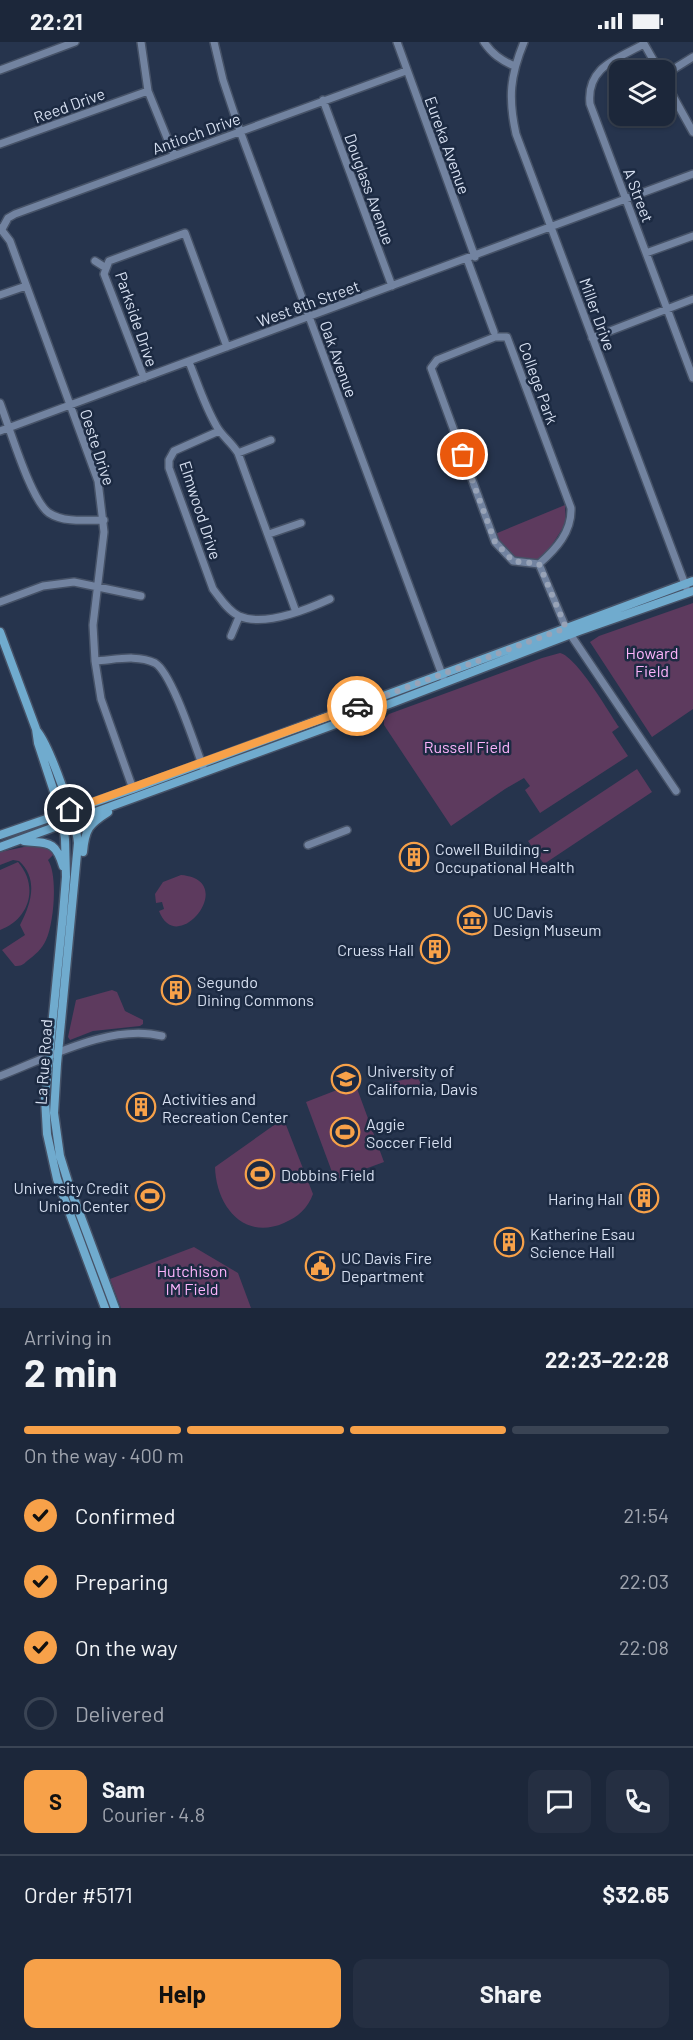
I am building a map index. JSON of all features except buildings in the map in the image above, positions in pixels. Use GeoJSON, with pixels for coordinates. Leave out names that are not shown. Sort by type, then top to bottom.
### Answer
{"type":"FeatureCollection","features":[{"type":"Feature","properties":{"kind":"main road"},"geometry":{"type":"LineString","coordinates":[[0,835],[371,711],[444,679],[690,587]]}},
{"type":"Feature","properties":{"kind":"main road"},"geometry":{"type":"LineString","coordinates":[[0,632],[65,812]]}},
{"type":"Feature","properties":{"kind":"main road"},"geometry":{"type":"LineString","coordinates":[[0,847],[121,803],[387,695],[444,679]]}},
{"type":"Feature","properties":{"kind":"main road"},"geometry":{"type":"LineString","coordinates":[[371,711],[373,705],[386,700],[387,695]]}},
{"type":"Feature","properties":{"kind":"main road"},"geometry":{"type":"LineString","coordinates":[[36,732],[45,756],[50,758],[65,812]]}},
{"type":"Feature","properties":{"kind":"main road"},"geometry":{"type":"LineString","coordinates":[[74,889],[80,883],[87,830],[95,820],[121,803]]}},
{"type":"Feature","properties":{"kind":"main road","name":"La Rue Road"},"geometry":{"type":"LineString","coordinates":[[65,812],[73,821],[78,843],[45,1117],[52,1164],[105,1308]]}},
{"type":"Feature","properties":{"kind":"main road","name":"La Rue Road"},"geometry":{"type":"LineString","coordinates":[[65,812],[66,877],[53,1055],[54,1113],[60,1156],[69,1185],[115,1308]]}},
{"type":"Feature","properties":{"kind":"main road"},"geometry":{"type":"LineString","coordinates":[[20,840],[40,841],[56,848],[66,877]]}},
{"type":"Feature","properties":{"kind":"street"},"geometry":{"type":"LineString","coordinates":[[0,70],[75,42]]}},
{"type":"Feature","properties":{"kind":"street"},"geometry":{"type":"LineString","coordinates":[[141,42],[148,91],[174,155]]}},
{"type":"Feature","properties":{"kind":"street","name":"Oak Avenue"},"geometry":{"type":"LineString","coordinates":[[214,42],[222,80],[240,131],[444,679]]}},
{"type":"Feature","properties":{"kind":"street","name":"Eureka Avenue"},"geometry":{"type":"LineString","coordinates":[[397,42],[494,332]]}},
{"type":"Feature","properties":{"kind":"street"},"geometry":{"type":"LineString","coordinates":[[484,42],[490,51],[501,60],[514,66]]}},
{"type":"Feature","properties":{"kind":"street","name":"Miller Drive"},"geometry":{"type":"LineString","coordinates":[[524,42],[514,66],[510,88],[514,122],[592,338],[690,587]]}},
{"type":"Feature","properties":{"kind":"street"},"geometry":{"type":"LineString","coordinates":[[644,43],[653,60]]}},
{"type":"Feature","properties":{"kind":"street","name":"A Street"},"geometry":{"type":"LineString","coordinates":[[644,43],[605,66],[596,74],[591,84],[590,104],[693,378]]}},
{"type":"Feature","properties":{"kind":"street"},"geometry":{"type":"LineString","coordinates":[[675,69],[693,57]]}},
{"type":"Feature","properties":{"kind":"street","name":"Antioch Drive"},"geometry":{"type":"LineString","coordinates":[[1,229],[11,215],[406,71]]}},
{"type":"Feature","properties":{"kind":"street","name":"Reed Drive"},"geometry":{"type":"LineString","coordinates":[[0,144],[148,91]]}},
{"type":"Feature","properties":{"kind":"street"},"geometry":{"type":"LineString","coordinates":[[675,98],[693,132]]}},
{"type":"Feature","properties":{"kind":"street","name":"Douglass Avenue"},"geometry":{"type":"LineString","coordinates":[[323,100],[392,286]]}},
{"type":"Feature","properties":{"kind":"street","name":"West 8th Street"},"geometry":{"type":"LineString","coordinates":[[0,431],[693,174]]}},
{"type":"Feature","properties":{"kind":"street"},"geometry":{"type":"LineString","coordinates":[[188,225],[184,233],[227,348]]}},
{"type":"Feature","properties":{"kind":"street","name":"Oeste Drive"},"geometry":{"type":"LineString","coordinates":[[1,229],[10,241],[98,481],[105,532],[93,625],[95,661],[101,699],[133,789]]}},
{"type":"Feature","properties":{"kind":"street","name":"Parkside Drive"},"geometry":{"type":"LineString","coordinates":[[144,378],[104,273],[109,261],[184,233]]}},
{"type":"Feature","properties":{"kind":"street"},"geometry":{"type":"LineString","coordinates":[[646,253],[693,236]]}},
{"type":"Feature","properties":{"kind":"street","name":"Parkside Drive"},"geometry":{"type":"LineString","coordinates":[[95,261],[106,268]]}},
{"type":"Feature","properties":{"kind":"street"},"geometry":{"type":"LineString","coordinates":[[0,295],[26,286]]}},
{"type":"Feature","properties":{"kind":"street"},"geometry":{"type":"LineString","coordinates":[[592,338],[693,299]]}},
{"type":"Feature","properties":{"kind":"street","name":"College Park"},"geometry":{"type":"LineString","coordinates":[[495,337],[507,337],[571,508],[571,519],[565,535],[554,551],[539,564],[513,561],[495,542],[430,368],[437,360],[495,337]]}},
{"type":"Feature","properties":{"kind":"street"},"geometry":{"type":"LineString","coordinates":[[189,362],[210,416],[219,431],[232,443],[238,453],[296,612]]}},
{"type":"Feature","properties":{"kind":"street"},"geometry":{"type":"LineString","coordinates":[[0,404],[36,497],[49,513],[69,520],[104,520]]}},
{"type":"Feature","properties":{"kind":"street","name":"Elmwood Drive"},"geometry":{"type":"LineString","coordinates":[[219,431],[174,452],[168,459],[169,468],[213,589],[227,607],[239,616]]}},
{"type":"Feature","properties":{"kind":"street"},"geometry":{"type":"LineString","coordinates":[[238,453],[271,440]]}},
{"type":"Feature","properties":{"kind":"street"},"geometry":{"type":"LineString","coordinates":[[269,534],[301,522]]}},
{"type":"Feature","properties":{"kind":"street"},"geometry":{"type":"LineString","coordinates":[[539,564],[569,631],[676,791]]}},
{"type":"Feature","properties":{"kind":"street"},"geometry":{"type":"LineString","coordinates":[[0,602],[43,586],[74,582],[141,596]]}},
{"type":"Feature","properties":{"kind":"street"},"geometry":{"type":"LineString","coordinates":[[231,636],[239,616],[260,619],[277,617],[330,599]]}},
{"type":"Feature","properties":{"kind":"street"},"geometry":{"type":"LineString","coordinates":[[95,661],[136,658],[155,663],[168,678],[203,768]]}},
{"type":"Feature","properties":{"kind":"street"},"geometry":{"type":"LineString","coordinates":[[308,845],[347,830]]}},
{"type":"Feature","properties":{"kind":"street"},"geometry":{"type":"LineString","coordinates":[[0,1076],[99,1038],[146,1033],[162,1036]]}},
{"type":"Feature","properties":{"kind":"green space"},"geometry":{"type":"Polygon","coordinates":[[[565,505],[566,523],[548,551],[539,559],[513,558],[506,552],[495,534],[565,505]]]}},
{"type":"Feature","properties":{"kind":"green space","name":"Howard Field"},"geometry":{"type":"Polygon","coordinates":[[[693,603],[693,709],[652,737],[590,642],[599,636],[693,603]]]}},
{"type":"Feature","properties":{"kind":"green space","name":"Russell Field"},"geometry":{"type":"Polygon","coordinates":[[[560,653],[575,664],[600,698],[619,727],[612,732],[628,756],[540,813],[525,790],[530,786],[524,778],[451,826],[384,725],[384,719],[389,714],[560,653]]]}},
{"type":"Feature","properties":{"kind":"green space"},"geometry":{"type":"Polygon","coordinates":[[[637,769],[652,792],[544,864],[528,841],[637,769]]]}},
{"type":"Feature","properties":{"kind":"green space"},"geometry":{"type":"Polygon","coordinates":[[[38,844],[51,850],[54,854],[48,860],[54,887],[51,922],[46,940],[40,949],[23,964],[15,966],[2,950],[25,935],[20,925],[30,900],[31,884],[25,868],[19,861],[13,860],[0,865],[0,852],[38,844]]]}},
{"type":"Feature","properties":{"kind":"green space"},"geometry":{"type":"Polygon","coordinates":[[[18,862],[28,881],[28,901],[18,918],[0,930],[0,870],[18,862]]]}},
{"type":"Feature","properties":{"kind":"green space"},"geometry":{"type":"Polygon","coordinates":[[[181,875],[198,880],[205,889],[205,901],[199,913],[189,922],[178,926],[168,923],[159,911],[164,909],[162,902],[156,903],[155,894],[163,882],[181,875]]]}},
{"type":"Feature","properties":{"kind":"green space"},"geometry":{"type":"Polygon","coordinates":[[[112,990],[117,992],[125,1011],[143,1020],[143,1024],[93,1031],[70,1040],[68,1037],[76,1000],[112,990]]]}},
{"type":"Feature","properties":{"kind":"green space"},"geometry":{"type":"Polygon","coordinates":[[[417,1077],[422,1085],[410,1091],[397,1089],[393,1085],[393,1082],[417,1077]]]}},
{"type":"Feature","properties":{"kind":"green space","name":"Aggie Soccer Field"},"geometry":{"type":"Polygon","coordinates":[[[355,1083],[384,1162],[335,1180],[306,1102],[355,1083]]]}},
{"type":"Feature","properties":{"kind":"green space","name":"Dobbins Field"},"geometry":{"type":"Polygon","coordinates":[[[277,1123],[286,1125],[313,1194],[302,1212],[294,1218],[269,1227],[256,1227],[234,1216],[226,1206],[220,1194],[215,1167],[277,1123]]]}},
{"type":"Feature","properties":{"kind":"green space","name":"Hutchison IM Field"},"geometry":{"type":"Polygon","coordinates":[[[194,1247],[238,1273],[251,1308],[121,1308],[110,1279],[194,1247]]]}},
{"type":"Feature","properties":{"kind":"way so far"},"geometry":{"type":"LineString","coordinates":[[357,706],[566,628],[539,564],[513,561],[495,542],[463,455]]}},
{"type":"Feature","properties":{"kind":"place","name":"Cowell Building - Occupational Health"},"geometry":{"type":"Point","coordinates":[414,857]}},
{"type":"Feature","properties":{"kind":"place","name":"UC Davis Design Museum"},"geometry":{"type":"Point","coordinates":[472,920]}},
{"type":"Feature","properties":{"kind":"place","name":"Cruess Hall"},"geometry":{"type":"Point","coordinates":[435,949]}},
{"type":"Feature","properties":{"kind":"place","name":"Segundo Dining Commons"},"geometry":{"type":"Point","coordinates":[176,990]}},
{"type":"Feature","properties":{"kind":"place","name":"University of California, Davis"},"geometry":{"type":"Point","coordinates":[346,1079]}},
{"type":"Feature","properties":{"kind":"place","name":"Activities and Recreation Center"},"geometry":{"type":"Point","coordinates":[141,1107]}},
{"type":"Feature","properties":{"kind":"place","name":"Aggie Soccer Field"},"geometry":{"type":"Point","coordinates":[345,1132]}},
{"type":"Feature","properties":{"kind":"place","name":"Dobbins Field"},"geometry":{"type":"Point","coordinates":[260,1174]}},
{"type":"Feature","properties":{"kind":"place","name":"University Credit Union Center"},"geometry":{"type":"Point","coordinates":[150,1196]}},
{"type":"Feature","properties":{"kind":"place","name":"Haring Hall"},"geometry":{"type":"Point","coordinates":[644,1198]}},
{"type":"Feature","properties":{"kind":"place","name":"Katherine Esau Science Hall"},"geometry":{"type":"Point","coordinates":[509,1242]}},
{"type":"Feature","properties":{"kind":"place","name":"UC Davis Fire Department"},"geometry":{"type":"Point","coordinates":[320,1266]}},
{"type":"Feature","properties":{"kind":"route"},"geometry":{"type":"LineString","coordinates":[[70,810],[357,706]]}}]}
